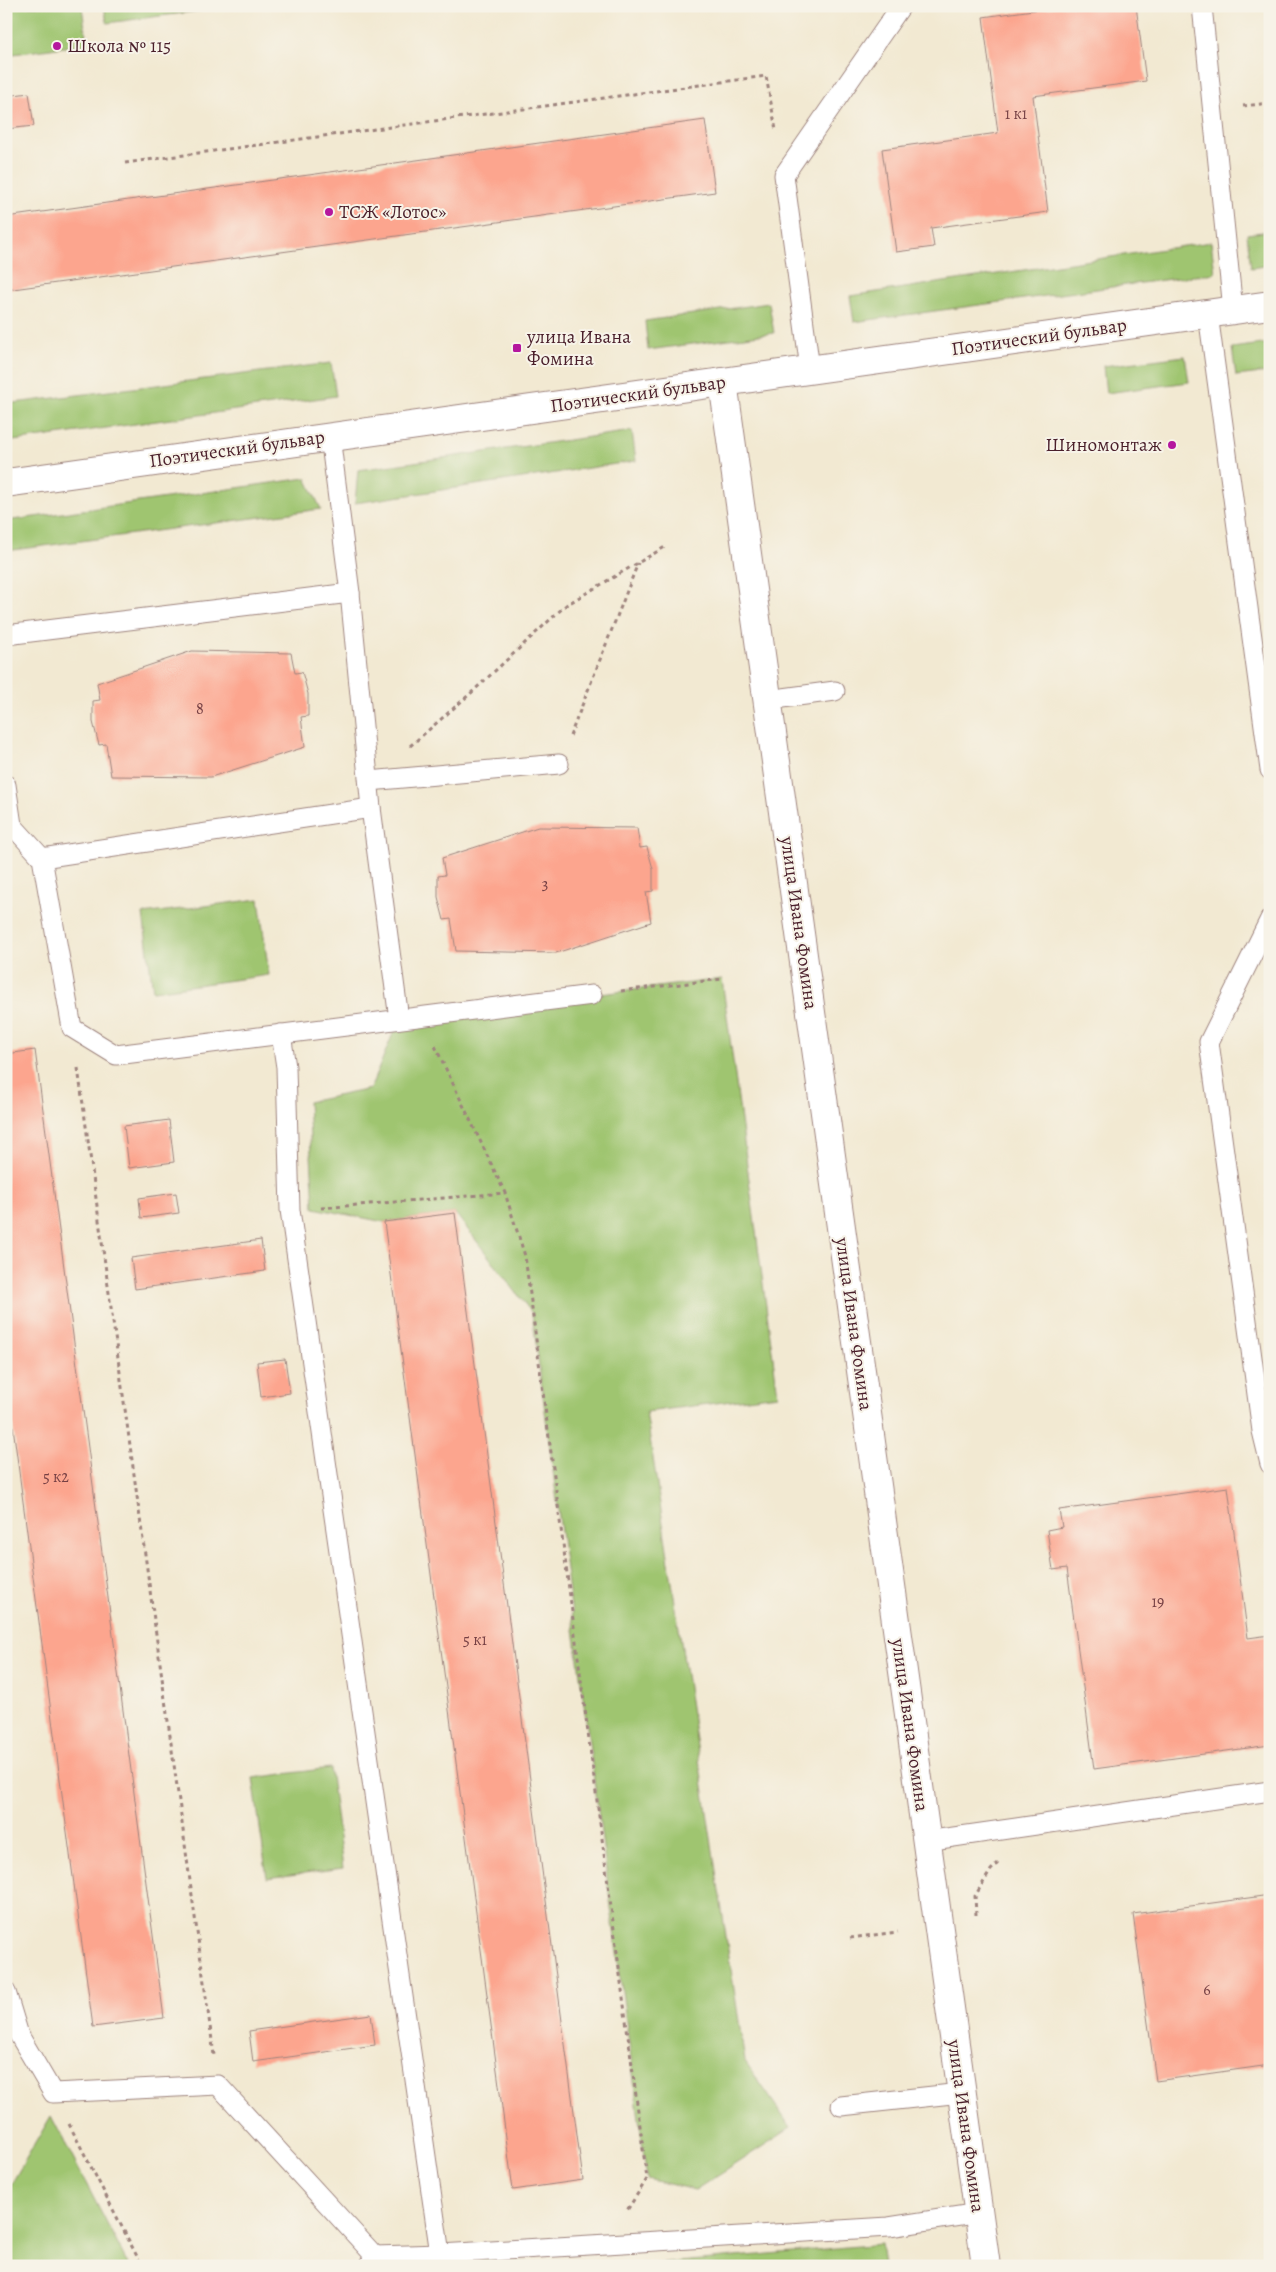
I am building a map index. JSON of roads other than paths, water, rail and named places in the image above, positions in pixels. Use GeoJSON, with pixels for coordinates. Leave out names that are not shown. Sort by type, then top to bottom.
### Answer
{"type":"FeatureCollection","features":[{"type":"Feature","properties":{"kind":"street","name":"Поэтический бульвар"},"geometry":{"type":"LineString","coordinates":[[6,483],[1270,305]]}},
{"type":"Feature","properties":{"kind":"street","name":"улица Ивана Фомина"},"geometry":{"type":"LineString","coordinates":[[723,382],[986,2266]]}},
{"type":"Feature","properties":{"kind":"lane"},"geometry":{"type":"LineString","coordinates":[[810,369],[784,175],[901,6]]}},
{"type":"Feature","properties":{"kind":"lane"},"geometry":{"type":"LineString","coordinates":[[1202,6],[1221,312],[1270,770]]}},
{"type":"Feature","properties":{"kind":"lane"},"geometry":{"type":"LineString","coordinates":[[330,436],[350,593],[371,808],[399,1019]]}},
{"type":"Feature","properties":{"kind":"lane"},"geometry":{"type":"LineString","coordinates":[[6,635],[350,593]]}},
{"type":"Feature","properties":{"kind":"lane"},"geometry":{"type":"LineString","coordinates":[[768,700],[835,691]]}},
{"type":"Feature","properties":{"kind":"lane"},"geometry":{"type":"LineString","coordinates":[[368,781],[559,764]]}},
{"type":"Feature","properties":{"kind":"lane"},"geometry":{"type":"LineString","coordinates":[[6,785],[9,826],[42,858],[72,1028],[116,1055],[592,995]]}},
{"type":"Feature","properties":{"kind":"lane"},"geometry":{"type":"LineString","coordinates":[[42,858],[371,808]]}},
{"type":"Feature","properties":{"kind":"lane"},"geometry":{"type":"LineString","coordinates":[[1270,919],[1209,1042],[1262,1431],[1270,1464]]}},
{"type":"Feature","properties":{"kind":"lane"},"geometry":{"type":"LineString","coordinates":[[280,1034],[286,1067],[290,1210],[440,2254]]}},
{"type":"Feature","properties":{"kind":"lane"},"geometry":{"type":"LineString","coordinates":[[926,1841],[1270,1791]]}},
{"type":"Feature","properties":{"kind":"lane"},"geometry":{"type":"LineString","coordinates":[[6,1992],[19,2035],[53,2093],[218,2085],[372,2261],[440,2254],[606,2243],[889,2227],[979,2213]]}},
{"type":"Feature","properties":{"kind":"lane"},"geometry":{"type":"LineString","coordinates":[[841,2106],[961,2093]]}},
{"type":"Feature","properties":{"kind":"place","name":"Школа № 115"},"geometry":{"type":"Point","coordinates":[57,46]}},
{"type":"Feature","properties":{"kind":"place","name":"ТСЖ «Лотос»"},"geometry":{"type":"Point","coordinates":[329,212]}},
{"type":"Feature","properties":{"kind":"place","name":"улица Ивана Фомина"},"geometry":{"type":"Point","coordinates":[517,348]}},
{"type":"Feature","properties":{"kind":"place","name":"Шиномонтаж"},"geometry":{"type":"Point","coordinates":[1172,445]}}]}
